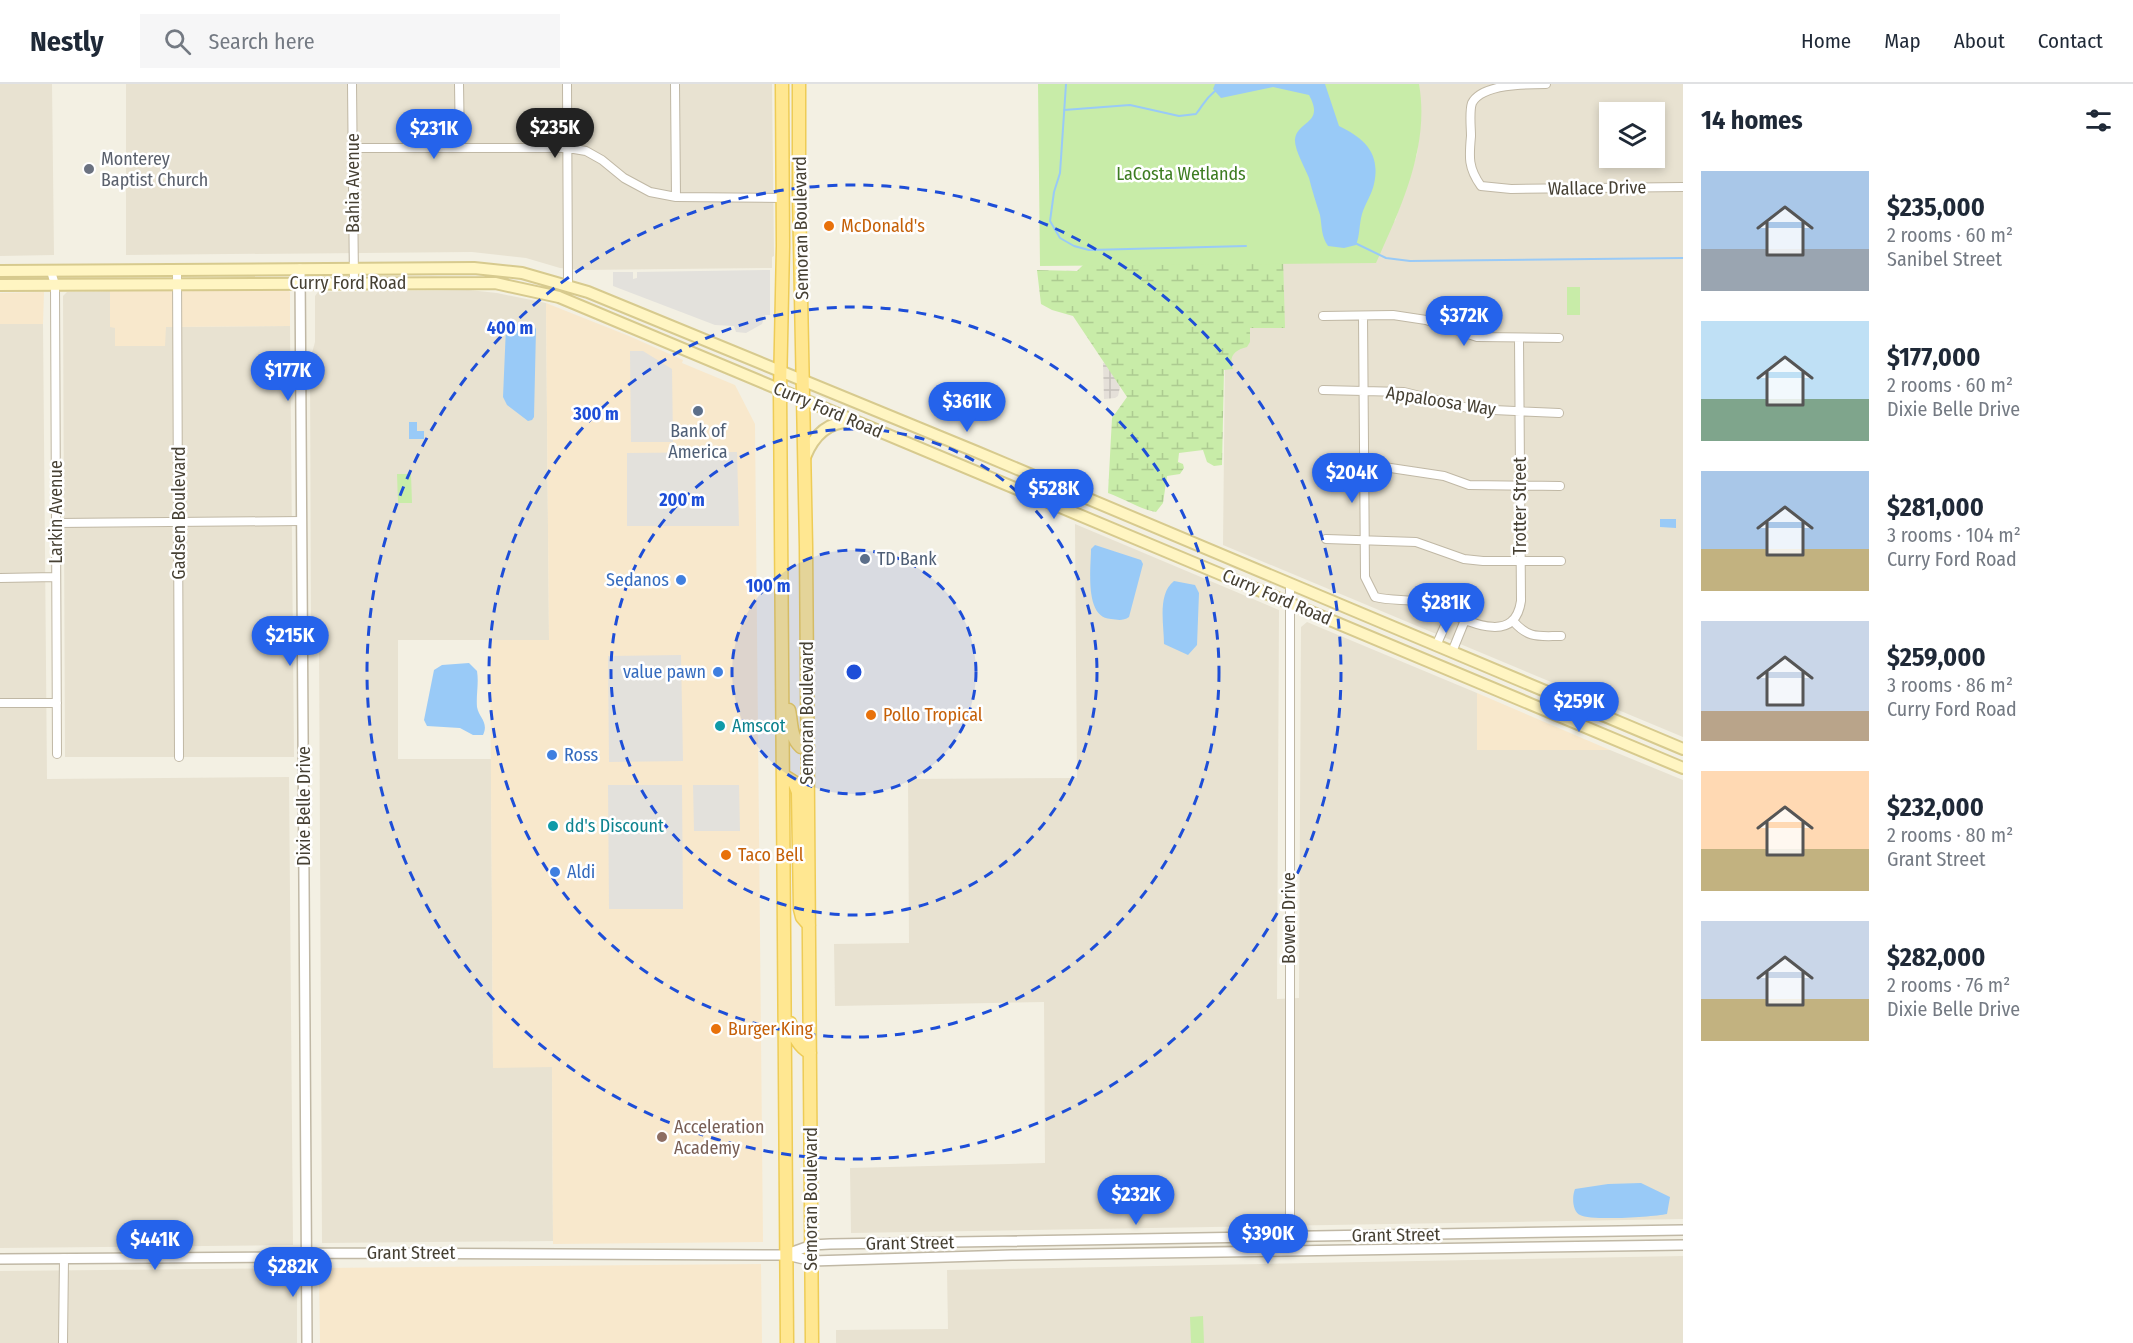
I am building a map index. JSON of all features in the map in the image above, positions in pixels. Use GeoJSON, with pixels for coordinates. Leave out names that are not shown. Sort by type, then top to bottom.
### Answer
{"type":"FeatureCollection","features":[{"type":"Feature","properties":{"kind":"main road","name":"Semoran Boulevard"},"geometry":{"type":"LineString","coordinates":[[782,84],[780,390],[787,1343]]}},
{"type":"Feature","properties":{"kind":"main road","name":"Semoran Boulevard"},"geometry":{"type":"LineString","coordinates":[[799,84],[808,747],[812,1343]]}},
{"type":"Feature","properties":{"kind":"main road","name":"Curry Ford Road"},"geometry":{"type":"LineString","coordinates":[[0,271],[474,268],[522,273],[568,285],[588,291],[780,370],[1683,749]]}},
{"type":"Feature","properties":{"kind":"main road"},"geometry":{"type":"LineString","coordinates":[[495,283],[512,280],[561,289],[568,285]]}},
{"type":"Feature","properties":{"kind":"main road","name":"Curry Ford Road"},"geometry":{"type":"LineString","coordinates":[[0,285],[495,283],[559,297],[1683,768]]}},
{"type":"Feature","properties":{"kind":"main road"},"geometry":{"type":"LineString","coordinates":[[805,457],[818,434],[826,428],[845,422],[859,423]]}},
{"type":"Feature","properties":{"kind":"main road"},"geometry":{"type":"LineString","coordinates":[[969,469],[987,470],[1059,498],[1066,498],[1074,494]]}},
{"type":"Feature","properties":{"kind":"main road"},"geometry":{"type":"LineString","coordinates":[[1072,512],[1088,507],[1140,528],[1168,533]]}},
{"type":"Feature","properties":{"kind":"main road"},"geometry":{"type":"LineString","coordinates":[[1359,631],[1395,640],[1429,653],[1452,652]]}},
{"type":"Feature","properties":{"kind":"main road"},"geometry":{"type":"LineString","coordinates":[[1448,669],[1458,665],[1467,665],[1519,687],[1568,701]]}},
{"type":"Feature","properties":{"kind":"main road"},"geometry":{"type":"LineString","coordinates":[[783,695],[797,743],[801,747],[808,747]]}},
{"type":"Feature","properties":{"kind":"main road"},"geometry":{"type":"LineString","coordinates":[[1539,706],[1602,725],[1609,718]]}},
{"type":"Feature","properties":{"kind":"main road"},"geometry":{"type":"LineString","coordinates":[[783,775],[794,782],[798,792],[800,909],[802,917],[809,925]]}},
{"type":"Feature","properties":{"kind":"main road"},"geometry":{"type":"LineString","coordinates":[[785,1010],[794,1036],[810,1053]]}},
{"type":"Feature","properties":{"kind":"street","name":"Bahia Avenue"},"geometry":{"type":"LineString","coordinates":[[352,84],[354,283]]}},
{"type":"Feature","properties":{"kind":"street"},"geometry":{"type":"LineString","coordinates":[[459,84],[460,147]]}},
{"type":"Feature","properties":{"kind":"street"},"geometry":{"type":"LineString","coordinates":[[567,84],[568,285]]}},
{"type":"Feature","properties":{"kind":"street"},"geometry":{"type":"LineString","coordinates":[[675,84],[676,197]]}},
{"type":"Feature","properties":{"kind":"street","name":"Wallace Drive"},"geometry":{"type":"LineString","coordinates":[[1546,84],[1492,86],[1482,92],[1472,103],[1469,158],[1473,174],[1481,186],[1511,189],[1683,187]]}},
{"type":"Feature","properties":{"kind":"street"},"geometry":{"type":"LineString","coordinates":[[353,148],[568,148],[586,152],[603,160],[624,178],[650,192],[676,197],[783,198]]}},
{"type":"Feature","properties":{"kind":"street"},"geometry":{"type":"LineString","coordinates":[[213,269],[214,284]]}},
{"type":"Feature","properties":{"kind":"street","name":"Dixie Belle Drive"},"geometry":{"type":"LineString","coordinates":[[300,269],[307,1343]]}},
{"type":"Feature","properties":{"kind":"street","name":"Gadsen Boulevard"},"geometry":{"type":"LineString","coordinates":[[177,270],[179,757]]}},
{"type":"Feature","properties":{"kind":"street","name":"Larkin Avenue"},"geometry":{"type":"LineString","coordinates":[[51,271],[55,285],[57,754]]}},
{"type":"Feature","properties":{"kind":"street"},"geometry":{"type":"LineString","coordinates":[[1323,316],[1414,318],[1478,337],[1559,338]]}},
{"type":"Feature","properties":{"kind":"street"},"geometry":{"type":"LineString","coordinates":[[1363,316],[1365,577],[1375,597],[1390,601],[1419,602],[1486,627],[1501,626],[1513,621],[1522,632],[1528,635],[1561,636]]}},
{"type":"Feature","properties":{"kind":"street","name":"Trotter Street"},"geometry":{"type":"LineString","coordinates":[[1513,621],[1519,611],[1521,601],[1519,339]]}},
{"type":"Feature","properties":{"kind":"street","name":"Appaloosa Way"},"geometry":{"type":"LineString","coordinates":[[1323,390],[1412,393],[1472,409],[1559,412]]}},
{"type":"Feature","properties":{"kind":"street"},"geometry":{"type":"LineString","coordinates":[[1323,464],[1364,464],[1443,476],[1469,485],[1560,486]]}},
{"type":"Feature","properties":{"kind":"street"},"geometry":{"type":"LineString","coordinates":[[56,523],[302,521]]}},
{"type":"Feature","properties":{"kind":"street"},"geometry":{"type":"LineString","coordinates":[[1326,540],[1365,539],[1416,542],[1464,559],[1483,561],[1561,561]]}},
{"type":"Feature","properties":{"kind":"street"},"geometry":{"type":"LineString","coordinates":[[0,578],[56,577]]}},
{"type":"Feature","properties":{"kind":"street","name":"Bowen Drive"},"geometry":{"type":"LineString","coordinates":[[1290,585],[1290,1251]]}},
{"type":"Feature","properties":{"kind":"street"},"geometry":{"type":"LineString","coordinates":[[1436,646],[1450,614]]}},
{"type":"Feature","properties":{"kind":"street"},"geometry":{"type":"LineString","coordinates":[[1452,652],[1465,620]]}},
{"type":"Feature","properties":{"kind":"street"},"geometry":{"type":"LineString","coordinates":[[0,703],[57,703]]}},
{"type":"Feature","properties":{"kind":"street","name":"Grant Street"},"geometry":{"type":"LineString","coordinates":[[787,1255],[812,1245],[1683,1230]]}},
{"type":"Feature","properties":{"kind":"street"},"geometry":{"type":"LineString","coordinates":[[1390,1235],[1397,1250]]}},
{"type":"Feature","properties":{"kind":"street"},"geometry":{"type":"LineString","coordinates":[[1385,1250],[1390,1235]]}},
{"type":"Feature","properties":{"kind":"street"},"geometry":{"type":"LineString","coordinates":[[1190,1238],[1190,1253]]}},
{"type":"Feature","properties":{"kind":"street"},"geometry":{"type":"LineString","coordinates":[[1169,1239],[1169,1253]]}},
{"type":"Feature","properties":{"kind":"street"},"geometry":{"type":"LineString","coordinates":[[1058,1240],[1058,1255]]}},
{"type":"Feature","properties":{"kind":"street"},"geometry":{"type":"LineString","coordinates":[[960,1241],[961,1256]]}},
{"type":"Feature","properties":{"kind":"street","name":"Grant Street"},"geometry":{"type":"LineString","coordinates":[[0,1259],[288,1257],[307,1253],[787,1255],[812,1261],[961,1256],[1683,1245]]}},
{"type":"Feature","properties":{"kind":"street"},"geometry":{"type":"LineString","coordinates":[[63,1343],[64,1258]]}},
{"type":"Feature","properties":{"kind":"shaded area"},"geometry":{"type":"Polygon","coordinates":[[[0,84],[52,84],[54,255],[0,256],[0,84]]]}},
{"type":"Feature","properties":{"kind":"shaded area"},"geometry":{"type":"Polygon","coordinates":[[[126,84],[772,84],[774,256],[772,257],[772,268],[580,270],[560,268],[526,258],[472,252],[126,255],[126,84]]]}},
{"type":"Feature","properties":{"kind":"shaded area"},"geometry":{"type":"Polygon","coordinates":[[[1419,84],[1683,84],[1683,737],[1223,545],[1226,264],[1395,221],[1417,154],[1420,124],[1419,84]]]}},
{"type":"Feature","properties":{"kind":"shaded area"},"geometry":{"type":"Polygon","coordinates":[[[770,270],[770,315],[765,315],[762,324],[746,333],[736,332],[734,326],[715,325],[613,286],[613,272],[633,272],[633,279],[637,278],[637,272],[770,270]]]}},
{"type":"Feature","properties":{"kind":"shaded area"},"geometry":{"type":"Polygon","coordinates":[[[287,289],[290,292],[290,326],[166,327],[165,346],[115,346],[115,328],[110,327],[110,291],[287,289]]]}},
{"type":"Feature","properties":{"kind":"shaded area"},"geometry":{"type":"Polygon","coordinates":[[[469,290],[546,303],[549,640],[398,640],[398,759],[491,759],[493,1067],[552,1067],[553,1241],[322,1243],[319,640],[311,640],[310,360],[315,342],[315,296],[318,292],[469,290]]]}},
{"type":"Feature","properties":{"kind":"shaded area"},"geometry":{"type":"Polygon","coordinates":[[[110,291],[110,327],[115,327],[115,345],[165,327],[290,326],[294,757],[65,757],[63,296],[67,292],[110,291]]]}},
{"type":"Feature","properties":{"kind":"shaded area"},"geometry":{"type":"Polygon","coordinates":[[[44,292],[43,324],[0,324],[0,293],[44,292]]]}},
{"type":"Feature","properties":{"kind":"shaded area"},"geometry":{"type":"Polygon","coordinates":[[[546,303],[629,336],[683,360],[682,363],[735,385],[755,424],[763,1242],[553,1244],[552,1067],[493,1068],[490,640],[549,640],[546,303]]]}},
{"type":"Feature","properties":{"kind":"shaded area"},"geometry":{"type":"Polygon","coordinates":[[[0,324],[43,324],[47,779],[289,777],[293,1245],[0,1248],[0,324]]]}},
{"type":"Feature","properties":{"kind":"shaded area"},"geometry":{"type":"Polygon","coordinates":[[[630,351],[643,351],[672,369],[673,442],[631,442],[630,351]]]}},
{"type":"Feature","properties":{"kind":"shaded area"},"geometry":{"type":"Polygon","coordinates":[[[1106,362],[1120,387],[1118,396],[1115,398],[1104,399],[1103,363],[1106,362]]]}},
{"type":"Feature","properties":{"kind":"shaded area"},"geometry":{"type":"Polygon","coordinates":[[[737,452],[739,526],[627,526],[627,453],[737,452]]]}},
{"type":"Feature","properties":{"kind":"shaded area"},"geometry":{"type":"Polygon","coordinates":[[[1075,524],[1279,610],[1277,999],[1299,998],[1301,627],[1307,622],[1477,693],[1477,750],[1610,750],[1683,780],[1683,1219],[851,1233],[850,1168],[1045,1163],[1044,1002],[835,1006],[834,944],[909,943],[908,779],[1077,778],[1075,524]]]}},
{"type":"Feature","properties":{"kind":"shaded area"},"geometry":{"type":"Polygon","coordinates":[[[681,655],[683,761],[609,762],[608,656],[681,655]]]}},
{"type":"Feature","properties":{"kind":"shaded area"},"geometry":{"type":"Polygon","coordinates":[[[1477,693],[1610,750],[1477,750],[1477,693]]]}},
{"type":"Feature","properties":{"kind":"shaded area"},"geometry":{"type":"Polygon","coordinates":[[[608,785],[682,785],[683,909],[609,909],[608,785]]]}},
{"type":"Feature","properties":{"kind":"shaded area"},"geometry":{"type":"Polygon","coordinates":[[[693,785],[739,785],[740,831],[694,831],[693,785]]]}},
{"type":"Feature","properties":{"kind":"shaded area"},"geometry":{"type":"Polygon","coordinates":[[[1683,1256],[1683,1343],[836,1343],[836,1330],[948,1329],[947,1270],[1683,1256]]]}},
{"type":"Feature","properties":{"kind":"shaded area"},"geometry":{"type":"Polygon","coordinates":[[[761,1264],[762,1343],[320,1343],[319,1268],[761,1264]]]}},
{"type":"Feature","properties":{"kind":"shaded area"},"geometry":{"type":"Polygon","coordinates":[[[297,1268],[297,1343],[0,1343],[0,1271],[297,1268]]]}},
{"type":"Feature","properties":{"kind":"green space","name":"LaCosta Wetlands"},"geometry":{"type":"Polygon","coordinates":[[[1038,84],[1419,84],[1421,107],[1417,153],[1395,221],[1376,263],[1040,266],[1038,84]]]}},
{"type":"Feature","properties":{"kind":"green space"},"geometry":{"type":"Polygon","coordinates":[[[1283,256],[1285,328],[1250,328],[1250,342],[1247,347],[1239,350],[1232,357],[1233,369],[1224,370],[1222,465],[1214,466],[1207,462],[1203,450],[1179,453],[1178,462],[1183,464],[1184,468],[1180,474],[1167,476],[1163,503],[1156,512],[1108,493],[1112,418],[1127,397],[1073,316],[1041,304],[1037,270],[1077,271],[1090,258],[1283,256]]]}},
{"type":"Feature","properties":{"kind":"green space"},"geometry":{"type":"Polygon","coordinates":[[[1567,287],[1580,287],[1580,315],[1567,315],[1567,287]]]}},
{"type":"Feature","properties":{"kind":"green space"},"geometry":{"type":"Polygon","coordinates":[[[397,474],[411,474],[412,503],[398,503],[397,474]]]}},
{"type":"Feature","properties":{"kind":"green space"},"geometry":{"type":"Polygon","coordinates":[[[1203,1316],[1204,1343],[1191,1343],[1190,1317],[1203,1316]]]}},
{"type":"Feature","properties":{"kind":"water"},"geometry":{"type":"Polygon","coordinates":[[[1215,84],[1325,84],[1339,126],[1363,141],[1373,155],[1375,164],[1374,184],[1362,214],[1356,245],[1344,248],[1328,246],[1324,238],[1309,178],[1295,143],[1297,133],[1309,121],[1314,111],[1309,95],[1273,87],[1221,98],[1213,89],[1215,84]]]}},
{"type":"Feature","properties":{"kind":"water"},"geometry":{"type":"Polygon","coordinates":[[[512,324],[533,324],[536,329],[534,417],[528,421],[507,405],[503,397],[506,327],[512,324]]]}},
{"type":"Feature","properties":{"kind":"water"},"geometry":{"type":"Polygon","coordinates":[[[409,422],[417,422],[417,431],[424,431],[424,439],[409,439],[409,422]]]}},
{"type":"Feature","properties":{"kind":"water"},"geometry":{"type":"Polygon","coordinates":[[[1660,519],[1676,519],[1676,528],[1660,527],[1660,519]]]}},
{"type":"Feature","properties":{"kind":"water"},"geometry":{"type":"Polygon","coordinates":[[[1095,545],[1141,560],[1143,564],[1127,618],[1111,619],[1102,616],[1096,610],[1090,579],[1091,549],[1095,545]]]}},
{"type":"Feature","properties":{"kind":"water"},"geometry":{"type":"Polygon","coordinates":[[[1174,581],[1195,585],[1199,593],[1197,645],[1188,655],[1164,644],[1163,602],[1165,594],[1174,581]]]}},
{"type":"Feature","properties":{"kind":"water"},"geometry":{"type":"Polygon","coordinates":[[[469,663],[477,671],[477,707],[485,727],[483,735],[473,735],[460,728],[427,726],[424,720],[434,670],[442,665],[469,663]]]}},
{"type":"Feature","properties":{"kind":"water"},"geometry":{"type":"Polygon","coordinates":[[[1641,1183],[1670,1197],[1667,1214],[1596,1218],[1580,1215],[1574,1207],[1575,1189],[1608,1184],[1641,1183]]]}},
{"type":"Feature","properties":{"kind":"waterway"},"geometry":{"type":"LineString","coordinates":[[1066,84],[1060,173],[1054,192],[1050,221],[1060,238],[1074,246],[1089,250],[1246,246]]}},
{"type":"Feature","properties":{"kind":"waterway"},"geometry":{"type":"LineString","coordinates":[[1064,110],[1130,105],[1179,116],[1196,114],[1215,91]]}},
{"type":"Feature","properties":{"kind":"waterway"},"geometry":{"type":"LineString","coordinates":[[1355,243],[1386,258],[1410,261],[1683,258]]}},
{"type":"Feature","properties":{"kind":"place","name":"Monterey Baptist Church"},"geometry":{"type":"Point","coordinates":[89,169]}},
{"type":"Feature","properties":{"kind":"place","name":"McDonald's"},"geometry":{"type":"Point","coordinates":[829,226]}},
{"type":"Feature","properties":{"kind":"place","name":"Bank of America"},"geometry":{"type":"Point","coordinates":[698,411]}},
{"type":"Feature","properties":{"kind":"place","name":"TD Bank"},"geometry":{"type":"Point","coordinates":[865,559]}},
{"type":"Feature","properties":{"kind":"place","name":"Sedanos"},"geometry":{"type":"Point","coordinates":[681,580]}},
{"type":"Feature","properties":{"kind":"place","name":"value pawn"},"geometry":{"type":"Point","coordinates":[718,672]}},
{"type":"Feature","properties":{"kind":"place","name":"Pollo Tropical"},"geometry":{"type":"Point","coordinates":[871,715]}},
{"type":"Feature","properties":{"kind":"place","name":"Amscot"},"geometry":{"type":"Point","coordinates":[720,726]}},
{"type":"Feature","properties":{"kind":"place","name":"Ross"},"geometry":{"type":"Point","coordinates":[552,755]}},
{"type":"Feature","properties":{"kind":"place","name":"dd's Discount"},"geometry":{"type":"Point","coordinates":[553,826]}},
{"type":"Feature","properties":{"kind":"place","name":"Taco Bell"},"geometry":{"type":"Point","coordinates":[726,855]}},
{"type":"Feature","properties":{"kind":"place","name":"Aldi"},"geometry":{"type":"Point","coordinates":[555,872]}},
{"type":"Feature","properties":{"kind":"place","name":"Burger King"},"geometry":{"type":"Point","coordinates":[716,1029]}},
{"type":"Feature","properties":{"kind":"place","name":"Acceleration Academy"},"geometry":{"type":"Point","coordinates":[662,1137]}}]}
